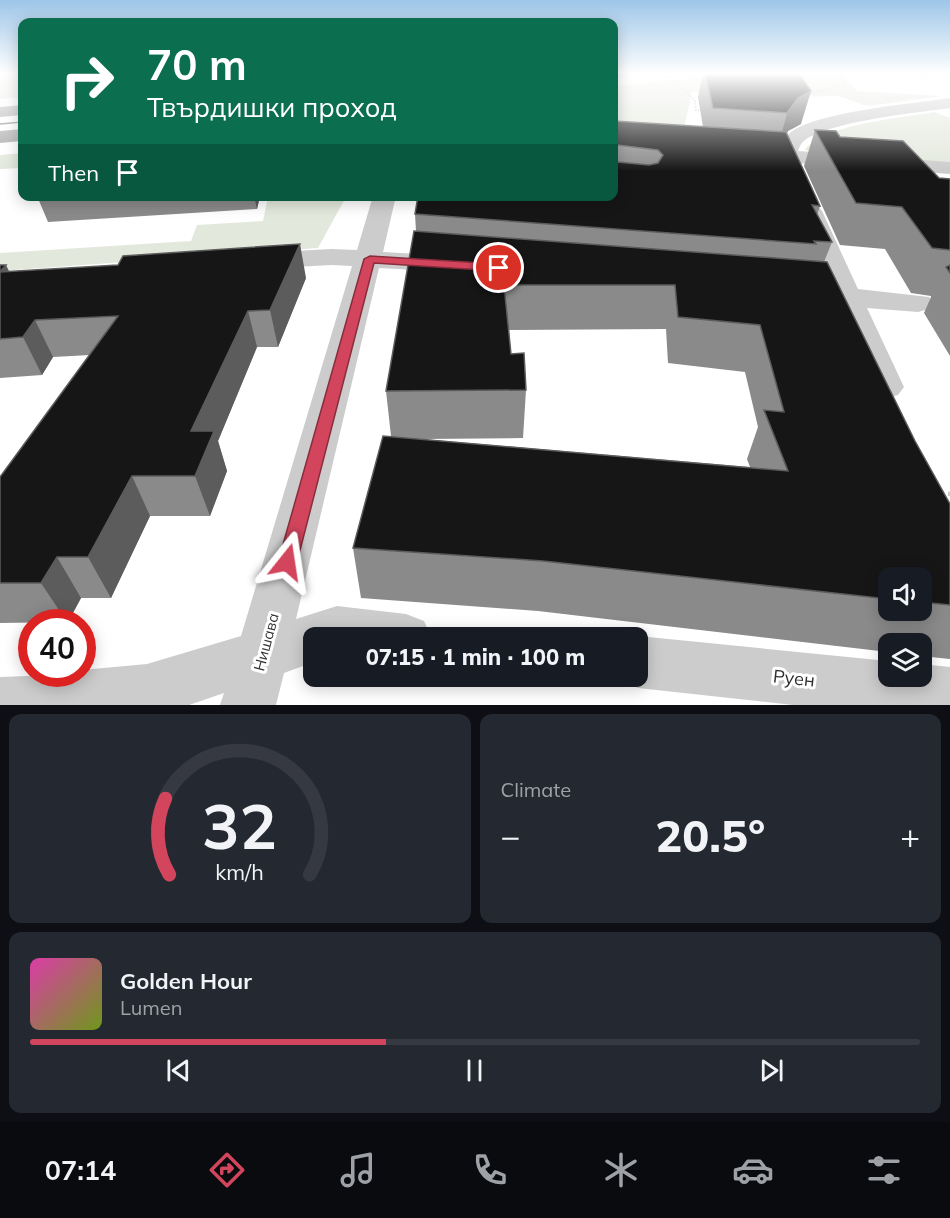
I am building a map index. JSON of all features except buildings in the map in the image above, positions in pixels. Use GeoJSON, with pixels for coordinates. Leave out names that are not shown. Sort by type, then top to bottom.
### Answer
{"type":"FeatureCollection","features":[{"type":"Feature","properties":{"kind":"main road"},"geometry":{"type":"LineString","coordinates":[[0,112],[18,110]]}},
{"type":"Feature","properties":{"kind":"main road"},"geometry":{"type":"LineString","coordinates":[[0,137],[18,135]]}},
{"type":"Feature","properties":{"kind":"street"},"geometry":{"type":"LineString","coordinates":[[898,416],[787,156],[789,146],[799,135],[824,126],[939,106]]}},
{"type":"Feature","properties":{"kind":"street"},"geometry":{"type":"LineString","coordinates":[[729,152],[950,168]]}},
{"type":"Feature","properties":{"kind":"street","name":"Нишава"},"geometry":{"type":"LineString","coordinates":[[248,705],[385,201]]}},
{"type":"Feature","properties":{"kind":"street"},"geometry":{"type":"LineString","coordinates":[[239,262],[331,257],[476,266]]}},
{"type":"Feature","properties":{"kind":"street"},"geometry":{"type":"LineString","coordinates":[[776,291],[918,303]]}},
{"type":"Feature","properties":{"kind":"street"},"geometry":{"type":"LineString","coordinates":[[0,705],[147,692],[303,641]]}},
{"type":"Feature","properties":{"kind":"street","name":"Руен"},"geometry":{"type":"LineString","coordinates":[[648,663],[950,695]]}},
{"type":"Feature","properties":{"kind":"path"},"geometry":{"type":"LineString","coordinates":[[696,106],[696,110],[707,111]]}},
{"type":"Feature","properties":{"kind":"path"},"geometry":{"type":"LineString","coordinates":[[930,492],[950,494]]}},
{"type":"Feature","properties":{"kind":"shaded area"},"geometry":{"type":"Polygon","coordinates":[[[618,106],[689,106],[682,136],[618,132],[618,106]]]}},
{"type":"Feature","properties":{"kind":"shaded area"},"geometry":{"type":"Polygon","coordinates":[[[934,112],[950,118],[950,163],[818,154],[805,150],[814,141],[846,128],[934,112]]]}},
{"type":"Feature","properties":{"kind":"shaded area"},"geometry":{"type":"Polygon","coordinates":[[[18,153],[18,168],[0,169],[0,155],[18,153]]]}},
{"type":"Feature","properties":{"kind":"shaded area"},"geometry":{"type":"Polygon","coordinates":[[[267,201],[344,201],[318,248],[0,271],[0,253],[191,241],[197,225],[263,221],[267,201]]]}},
{"type":"Feature","properties":{"kind":"tram line"},"geometry":{"type":"LineString","coordinates":[[0,124],[18,122]]}},
{"type":"Feature","properties":{"kind":"route"},"geometry":{"type":"LineString","coordinates":[[287,562],[370,259],[499,268]]}}]}
